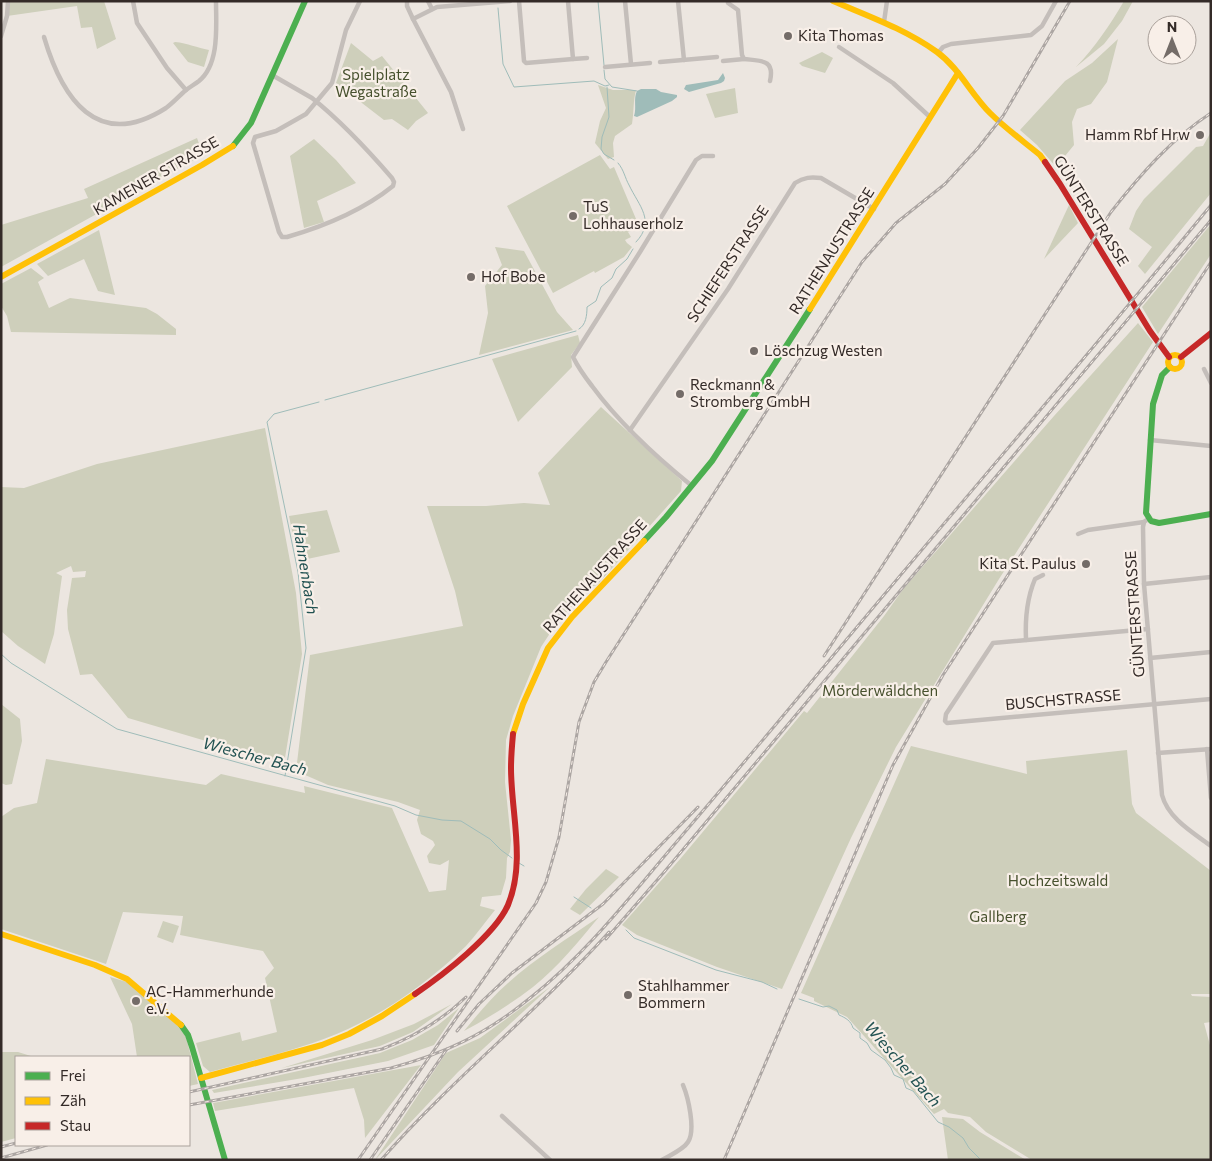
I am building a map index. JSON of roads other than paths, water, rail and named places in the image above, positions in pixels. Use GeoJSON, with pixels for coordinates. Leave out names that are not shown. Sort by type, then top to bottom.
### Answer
{"type":"FeatureCollection","features":[{"type":"Feature","properties":{"kind":"street"},"geometry":{"type":"LineString","coordinates":[[1,36],[7,16],[8,1]]}},
{"type":"Feature","properties":{"kind":"street"},"geometry":{"type":"LineString","coordinates":[[133,1],[137,23],[167,68],[186,90]]}},
{"type":"Feature","properties":{"kind":"street"},"geometry":{"type":"LineString","coordinates":[[44,37],[56,70],[64,85],[81,108],[101,122],[122,124],[145,119],[167,107],[200,80],[207,70],[216,38],[216,1]]}},
{"type":"Feature","properties":{"kind":"street","name":"KAMENER STRASSE"},"geometry":{"type":"LineString","coordinates":[[1,277],[233,146],[251,123],[305,1]]}},
{"type":"Feature","properties":{"kind":"street"},"geometry":{"type":"LineString","coordinates":[[272,75],[317,102],[352,132],[394,182],[390,188],[359,208],[319,227],[284,237],[279,232],[253,143],[254,137],[276,130],[306,114],[317,102],[332,83],[346,30],[360,1]]}},
{"type":"Feature","properties":{"kind":"street"},"geometry":{"type":"LineString","coordinates":[[407,1],[407,6],[451,92],[463,129]]}},
{"type":"Feature","properties":{"kind":"street"},"geometry":{"type":"LineString","coordinates":[[428,1],[432,9]]}},
{"type":"Feature","properties":{"kind":"street"},"geometry":{"type":"LineString","coordinates":[[414,19],[437,7],[510,1]]}},
{"type":"Feature","properties":{"kind":"street"},"geometry":{"type":"LineString","coordinates":[[518,1],[524,61],[526,63],[587,58]]}},
{"type":"Feature","properties":{"kind":"street"},"geometry":{"type":"LineString","coordinates":[[568,1],[573,59]]}},
{"type":"Feature","properties":{"kind":"street"},"geometry":{"type":"LineString","coordinates":[[625,1],[631,64]]}},
{"type":"Feature","properties":{"kind":"street"},"geometry":{"type":"LineString","coordinates":[[678,1],[684,60]]}},
{"type":"Feature","properties":{"kind":"street"},"geometry":{"type":"LineString","coordinates":[[728,1],[738,10],[744,59]]}},
{"type":"Feature","properties":{"kind":"street","name":"GÜNTERSTRASSE"},"geometry":{"type":"LineString","coordinates":[[833,1],[884,22],[924,43],[938,53],[958,73],[994,117],[1034,149],[1044,161],[1150,331],[1169,357]]}},
{"type":"Feature","properties":{"kind":"street"},"geometry":{"type":"LineString","coordinates":[[884,22],[887,1]]}},
{"type":"Feature","properties":{"kind":"street"},"geometry":{"type":"LineString","coordinates":[[938,53],[950,44],[1031,35],[1042,26],[1056,1]]}},
{"type":"Feature","properties":{"kind":"street"},"geometry":{"type":"LineString","coordinates":[[838,47],[893,83],[930,117]]}},
{"type":"Feature","properties":{"kind":"street"},"geometry":{"type":"LineString","coordinates":[[660,62],[717,57]]}},
{"type":"Feature","properties":{"kind":"street"},"geometry":{"type":"LineString","coordinates":[[723,61],[744,59],[763,62],[770,66],[772,70],[770,81]]}},
{"type":"Feature","properties":{"kind":"street"},"geometry":{"type":"LineString","coordinates":[[605,67],[650,63]]}},
{"type":"Feature","properties":{"kind":"street","name":"RATHENAUSTRASSE"},"geometry":{"type":"LineString","coordinates":[[201,1078],[322,1045],[357,1030],[427,986],[478,945],[491,930],[508,904],[514,882],[516,836],[511,779],[511,747],[517,719],[538,666],[552,641],[572,617],[659,524],[712,461],[765,381],[958,73]]}},
{"type":"Feature","properties":{"kind":"street"},"geometry":{"type":"LineString","coordinates":[[692,486],[668,467],[630,430],[607,405],[573,359],[696,160],[702,156],[713,156]]}},
{"type":"Feature","properties":{"kind":"street","name":"SCHIEFERSTRASSE"},"geometry":{"type":"LineString","coordinates":[[630,430],[723,297],[795,183],[804,178],[821,178],[874,209]]}},
{"type":"Feature","properties":{"kind":"street"},"geometry":{"type":"LineString","coordinates":[[1170,367],[1169,357],[1175,354],[1181,357],[1211,333]]}},
{"type":"Feature","properties":{"kind":"street","name":"GÜNTERSTRASSE"},"geometry":{"type":"LineString","coordinates":[[1181,357],[1183,362],[1179,368],[1174,369],[1170,367],[1162,375],[1155,396],[1150,440],[1146,521],[1143,533],[1144,584],[1162,795],[1168,810],[1211,845]]}},
{"type":"Feature","properties":{"kind":"street"},"geometry":{"type":"LineString","coordinates":[[1204,370],[1211,383]]}},
{"type":"Feature","properties":{"kind":"street"},"geometry":{"type":"LineString","coordinates":[[1150,440],[1211,446]]}},
{"type":"Feature","properties":{"kind":"street"},"geometry":{"type":"LineString","coordinates":[[1078,534],[1088,530],[1146,521],[1159,523],[1211,514]]}},
{"type":"Feature","properties":{"kind":"street"},"geometry":{"type":"LineString","coordinates":[[1043,575],[1035,579],[1028,601],[1026,640],[1148,630]]}},
{"type":"Feature","properties":{"kind":"street"},"geometry":{"type":"LineString","coordinates":[[1144,584],[1211,577]]}},
{"type":"Feature","properties":{"kind":"street","name":"BUSCHSTRASSE"},"geometry":{"type":"LineString","coordinates":[[1026,640],[991,645],[946,714],[944,720],[947,723],[1211,699]]}},
{"type":"Feature","properties":{"kind":"street"},"geometry":{"type":"LineString","coordinates":[[1150,658],[1211,652]]}},
{"type":"Feature","properties":{"kind":"street"},"geometry":{"type":"LineString","coordinates":[[1158,753],[1209,749],[1211,798]]}},
{"type":"Feature","properties":{"kind":"street"},"geometry":{"type":"LineString","coordinates":[[1,934],[95,965],[127,979],[184,1028],[192,1047],[225,1160]]}},
{"type":"Feature","properties":{"kind":"street"},"geometry":{"type":"LineString","coordinates":[[662,1160],[684,1146],[691,1134],[688,1096],[683,1085]]}},
{"type":"Feature","properties":{"kind":"street"},"geometry":{"type":"LineString","coordinates":[[502,1116],[550,1160]]}},
{"type":"Feature","properties":{"kind":"water"},"geometry":{"type":"Polygon","coordinates":[[[723,73],[725,78],[721,83],[689,92],[684,89],[686,85],[718,80],[723,73]]]}},
{"type":"Feature","properties":{"kind":"water"},"geometry":{"type":"Polygon","coordinates":[[[641,89],[656,89],[661,92],[677,95],[677,97],[637,117],[634,116],[635,97],[637,91],[641,89]]]}},
{"type":"Feature","properties":{"kind":"waterway"},"geometry":{"type":"LineString","coordinates":[[598,1],[604,65]]}},
{"type":"Feature","properties":{"kind":"waterway"},"geometry":{"type":"LineString","coordinates":[[498,8],[503,64],[514,87],[594,81],[605,86],[609,85]]}},
{"type":"Feature","properties":{"kind":"waterway"},"geometry":{"type":"LineString","coordinates":[[604,70],[605,79],[612,87],[637,91]]}},
{"type":"Feature","properties":{"kind":"waterway","name":"Hahnenbach"},"geometry":{"type":"LineString","coordinates":[[607,87],[609,117],[602,137],[601,149],[604,154],[614,160]]}},
{"type":"Feature","properties":{"kind":"waterway","name":"Hahnenbach"},"geometry":{"type":"LineString","coordinates":[[618,163],[644,214],[645,227],[636,242]]}},
{"type":"Feature","properties":{"kind":"waterway","name":"Hahnenbach"},"geometry":{"type":"LineString","coordinates":[[579,329],[585,322],[587,307],[596,301],[601,287],[612,278],[616,269],[627,259],[633,249]]}},
{"type":"Feature","properties":{"kind":"waterway","name":"Hahnenbach"},"geometry":{"type":"LineString","coordinates":[[325,400],[576,331]]}},
{"type":"Feature","properties":{"kind":"waterway","name":"Hahnenbach"},"geometry":{"type":"LineString","coordinates":[[285,776],[306,648],[298,572],[267,422],[274,414],[319,402]]}},
{"type":"Feature","properties":{"kind":"waterway","name":"Wiescher Bach"},"geometry":{"type":"LineString","coordinates":[[1,654],[11,663],[117,729],[395,806],[416,815],[442,820],[461,821],[490,839],[512,858]]}},
{"type":"Feature","properties":{"kind":"waterway","name":"Wiescher Bach"},"geometry":{"type":"LineString","coordinates":[[519,863],[524,866]]}},
{"type":"Feature","properties":{"kind":"waterway","name":"Wiescher Bach"},"geometry":{"type":"LineString","coordinates":[[574,897],[591,908]]}},
{"type":"Feature","properties":{"kind":"waterway","name":"Wiescher Bach"},"geometry":{"type":"LineString","coordinates":[[626,930],[634,938],[716,970],[762,982],[777,989]]}},
{"type":"Feature","properties":{"kind":"waterway","name":"Wiescher Bach"},"geometry":{"type":"LineString","coordinates":[[799,999],[823,1007],[829,1006],[837,1010],[839,1015],[848,1020],[853,1028],[860,1033],[860,1038],[867,1043],[871,1050],[885,1060],[894,1075],[903,1079],[906,1088],[913,1091],[938,1122],[949,1127],[963,1138],[969,1148],[981,1160]]}},
{"type":"Feature","properties":{"kind":"railway"},"geometry":{"type":"LineString","coordinates":[[358,1160],[536,903],[546,882],[559,837],[579,722],[594,682],[606,662],[862,262],[896,223],[945,184],[978,148],[1003,116],[1070,1]]}},
{"type":"Feature","properties":{"kind":"railway"},"geometry":{"type":"LineString","coordinates":[[824,656],[1111,212],[1169,146],[1211,113]]}},
{"type":"Feature","properties":{"kind":"railway"},"geometry":{"type":"LineString","coordinates":[[190,1105],[391,1068],[430,1056],[481,1032],[514,1011],[549,983],[584,949],[632,895],[1211,205]]}},
{"type":"Feature","properties":{"kind":"railway"},"geometry":{"type":"LineString","coordinates":[[606,939],[1211,220]]}},
{"type":"Feature","properties":{"kind":"railway"},"geometry":{"type":"LineString","coordinates":[[724,1160],[893,765],[943,675],[1211,262]]}},
{"type":"Feature","properties":{"kind":"railway"},"geometry":{"type":"LineString","coordinates":[[457,1031],[479,1004],[512,973],[603,904],[698,807]]}},
{"type":"Feature","properties":{"kind":"railway"},"geometry":{"type":"LineString","coordinates":[[381,1160],[436,1101],[553,990],[609,932]]}},
{"type":"Feature","properties":{"kind":"railway"},"geometry":{"type":"LineString","coordinates":[[190,1092],[382,1049],[427,1028],[466,997]]}},
{"type":"Feature","properties":{"kind":"railway"},"geometry":{"type":"LineString","coordinates":[[370,1160],[447,1049]]}},
{"type":"Feature","properties":{"kind":"railway"},"geometry":{"type":"LineString","coordinates":[[1,1147],[15,1143]]}},
{"type":"Feature","properties":{"kind":"railway"},"geometry":{"type":"LineString","coordinates":[[1,1158],[43,1146]]}},
{"type":"Feature","properties":{"kind":"place","name":"Kita Thomas"},"geometry":{"type":"Point","coordinates":[788,36]}},
{"type":"Feature","properties":{"kind":"place","name":"Hamm Rbf Hrw"},"geometry":{"type":"Point","coordinates":[1200,135]}},
{"type":"Feature","properties":{"kind":"place","name":"TuS Lohhauserholz"},"geometry":{"type":"Point","coordinates":[573,216]}},
{"type":"Feature","properties":{"kind":"place","name":"Hof Bobe"},"geometry":{"type":"Point","coordinates":[471,277]}},
{"type":"Feature","properties":{"kind":"place","name":"Löschzug Westen"},"geometry":{"type":"Point","coordinates":[754,351]}},
{"type":"Feature","properties":{"kind":"place","name":"Reckmann & Stromberg GmbH"},"geometry":{"type":"Point","coordinates":[680,394]}},
{"type":"Feature","properties":{"kind":"place","name":"Kita St. Paulus"},"geometry":{"type":"Point","coordinates":[1086,564]}},
{"type":"Feature","properties":{"kind":"place","name":"Stahlhammer Bommern"},"geometry":{"type":"Point","coordinates":[628,995]}},
{"type":"Feature","properties":{"kind":"place","name":"AC-Hammerhunde e.V."},"geometry":{"type":"Point","coordinates":[136,1001]}},
{"type":"Feature","properties":{"kind":"park label","name":"Spielplatz Wegastraße"},"geometry":{"type":"Point","coordinates":[376,84]}},
{"type":"Feature","properties":{"kind":"park label","name":"Mörderwäldchen"},"geometry":{"type":"Point","coordinates":[880,691]}},
{"type":"Feature","properties":{"kind":"park label","name":"Hochzeitswald"},"geometry":{"type":"Point","coordinates":[1058,881]}},
{"type":"Feature","properties":{"kind":"park label","name":"Gallberg"},"geometry":{"type":"Point","coordinates":[998,917]}}]}
